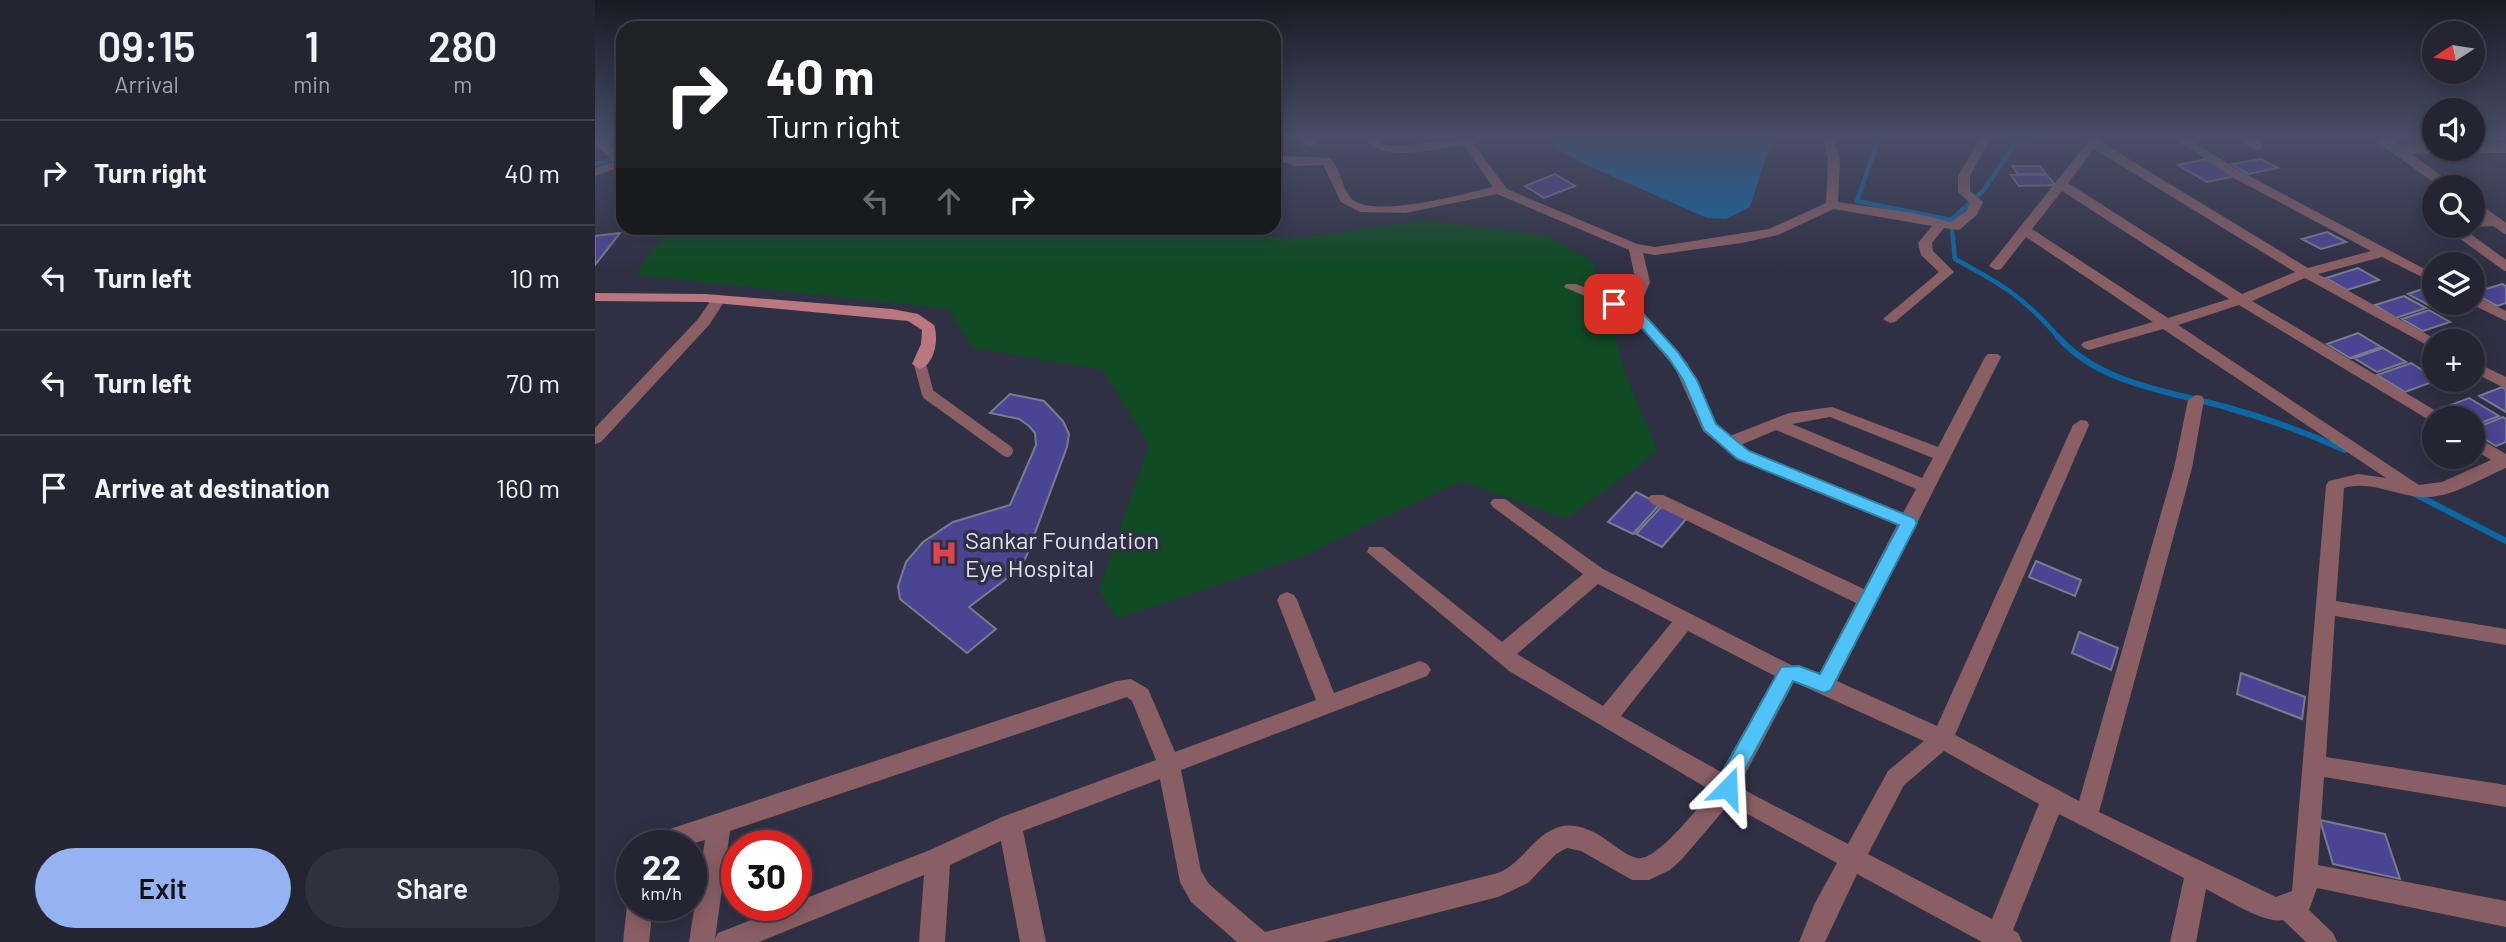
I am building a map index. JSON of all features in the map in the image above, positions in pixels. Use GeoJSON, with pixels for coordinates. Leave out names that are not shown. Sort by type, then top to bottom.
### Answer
{"type":"FeatureCollection","features":[{"type":"Feature","properties":{"kind":"street"},"geometry":{"type":"LineString","coordinates":[[1338,182],[1345,199],[1365,209],[1426,206],[1493,190],[1502,191],[1635,248],[1655,251],[1773,232],[1832,205],[1948,225]]}},
{"type":"Feature","properties":{"kind":"street"},"geometry":{"type":"LineString","coordinates":[[1497,182],[1502,191]]}},
{"type":"Feature","properties":{"kind":"street"},"geometry":{"type":"LineString","coordinates":[[1832,205],[1833,182]]}},
{"type":"Feature","properties":{"kind":"street"},"geometry":{"type":"LineString","coordinates":[[1890,319],[1947,272],[1926,252],[1925,243],[1948,225],[1972,212],[1977,202],[1969,196],[1965,182]]}},
{"type":"Feature","properties":{"kind":"street"},"geometry":{"type":"LineString","coordinates":[[2159,182],[2305,273],[2422,337]]}},
{"type":"Feature","properties":{"kind":"street"},"geometry":{"type":"LineString","coordinates":[[2251,182],[2422,273]]}},
{"type":"Feature","properties":{"kind":"street"},"geometry":{"type":"LineString","coordinates":[[1996,266],[2060,184],[2241,300],[2422,410]]}},
{"type":"Feature","properties":{"kind":"street"},"geometry":{"type":"LineString","coordinates":[[2024,230],[2419,491]]}},
{"type":"Feature","properties":{"kind":"street"},"geometry":{"type":"LineString","coordinates":[[1635,248],[1643,282],[1634,303],[1636,313]]}},
{"type":"Feature","properties":{"kind":"street"},"geometry":{"type":"LineString","coordinates":[[2089,345],[2241,300],[2305,273],[2383,252]]}},
{"type":"Feature","properties":{"kind":"street"},"geometry":{"type":"LineString","coordinates":[[1570,287],[1636,313],[1682,367],[1709,427],[1743,455],[1909,523]]}},
{"type":"Feature","properties":{"kind":"street"},"geometry":{"type":"LineString","coordinates":[[595,297],[719,299],[913,317],[929,328],[929,344],[921,363]]}},
{"type":"Feature","properties":{"kind":"street"},"geometry":{"type":"LineString","coordinates":[[595,438],[704,321],[719,299]]}},
{"type":"Feature","properties":{"kind":"street"},"geometry":{"type":"LineString","coordinates":[[2485,306],[2506,317]]}},
{"type":"Feature","properties":{"kind":"street"},"geometry":{"type":"LineString","coordinates":[[1824,685],[1993,357]]}},
{"type":"Feature","properties":{"kind":"street"},"geometry":{"type":"LineString","coordinates":[[2485,373],[2506,384]]}},
{"type":"Feature","properties":{"kind":"street"},"geometry":{"type":"LineString","coordinates":[[2086,817],[2183,468],[2196,400]]}},
{"type":"Feature","properties":{"kind":"street"},"geometry":{"type":"LineString","coordinates":[[1731,446],[1737,438],[1803,414],[1832,412],[1942,455]]}},
{"type":"Feature","properties":{"kind":"street"},"geometry":{"type":"LineString","coordinates":[[1778,424],[1927,486]]}},
{"type":"Feature","properties":{"kind":"street"},"geometry":{"type":"LineString","coordinates":[[1812,942],[1824,912],[1896,778],[1909,764],[1942,739],[2081,425]]}},
{"type":"Feature","properties":{"kind":"street"},"geometry":{"type":"LineString","coordinates":[[2485,448],[2506,461]]}},
{"type":"Feature","properties":{"kind":"street"},"geometry":{"type":"LineString","coordinates":[[1499,503],[1596,574],[1788,673],[1799,674],[1942,739],[2197,873],[2268,906],[2288,908],[2299,904],[2305,874],[2335,485],[2345,479],[2419,491],[2435,491],[2506,461]]}},
{"type":"Feature","properties":{"kind":"street"},"geometry":{"type":"LineString","coordinates":[[1657,499],[1868,600]]}},
{"type":"Feature","properties":{"kind":"street"},"geometry":{"type":"LineString","coordinates":[[1376,552],[1502,654],[1606,719],[1728,788],[1740,799],[2000,940],[2053,799]]}},
{"type":"Feature","properties":{"kind":"street"},"geometry":{"type":"LineString","coordinates":[[1502,654],[1596,574]]}},
{"type":"Feature","properties":{"kind":"street"},"geometry":{"type":"LineString","coordinates":[[1287,600],[1328,704]]}},
{"type":"Feature","properties":{"kind":"street"},"geometry":{"type":"LineString","coordinates":[[2325,607],[2506,637]]}},
{"type":"Feature","properties":{"kind":"street"},"geometry":{"type":"LineString","coordinates":[[1606,719],[1686,619]]}},
{"type":"Feature","properties":{"kind":"street"},"geometry":{"type":"LineString","coordinates":[[727,942],[938,858],[1010,825],[1420,670]]}},
{"type":"Feature","properties":{"kind":"street"},"geometry":{"type":"LineString","coordinates":[[1273,942],[1498,885],[1523,873],[1544,848],[1556,839],[1569,836],[1585,841],[1627,866],[1641,871],[1653,869],[1671,854],[1728,788],[1731,775],[1788,673]]}},
{"type":"Feature","properties":{"kind":"street"},"geometry":{"type":"LineString","coordinates":[[700,830],[1117,690],[1131,688],[1140,695],[1169,765],[1189,874],[1200,893],[1258,942]]}},
{"type":"Feature","properties":{"kind":"street"},"geometry":{"type":"LineString","coordinates":[[2314,765],[2506,796]]}},
{"type":"Feature","properties":{"kind":"street"},"geometry":{"type":"LineString","coordinates":[[702,942],[719,824]]}},
{"type":"Feature","properties":{"kind":"street"},"geometry":{"type":"LineString","coordinates":[[1010,825],[1033,942]]}},
{"type":"Feature","properties":{"kind":"street"},"geometry":{"type":"LineString","coordinates":[[932,942],[938,858]]}},
{"type":"Feature","properties":{"kind":"street"},"geometry":{"type":"LineString","coordinates":[[2183,942],[2197,873]]}},
{"type":"Feature","properties":{"kind":"street"},"geometry":{"type":"LineString","coordinates":[[2305,874],[2506,914]]}},
{"type":"Feature","properties":{"kind":"street"},"geometry":{"type":"LineString","coordinates":[[2288,908],[2324,942]]}},
{"type":"Feature","properties":{"kind":"street"},"geometry":{"type":"LineString","coordinates":[[635,942],[638,921]]}},
{"type":"Feature","properties":{"kind":"lane"},"geometry":{"type":"LineString","coordinates":[[2485,214],[2506,229]]}},
{"type":"Feature","properties":{"kind":"lane"},"geometry":{"type":"LineString","coordinates":[[2485,221],[2495,221]]}},
{"type":"Feature","properties":{"kind":"lane"},"geometry":{"type":"LineString","coordinates":[[2468,238],[2506,266]]}},
{"type":"Feature","properties":{"kind":"lane"},"geometry":{"type":"LineString","coordinates":[[921,363],[928,394],[1007,451]]}},
{"type":"Feature","properties":{"kind":"green space"},"geometry":{"type":"Polygon","coordinates":[[[1423,220],[1546,235],[1592,261],[1628,381],[1658,451],[1566,519],[1461,481],[1303,556],[1117,619],[1099,591],[1149,445],[1103,370],[973,348],[948,309],[635,275],[664,235],[1248,235],[1292,239],[1423,220]]]}},
{"type":"Feature","properties":{"kind":"water"},"geometry":{"type":"Polygon","coordinates":[[[1625,182],[1758,182],[1750,207],[1726,219],[1707,218],[1625,182]]]}},
{"type":"Feature","properties":{"kind":"building"},"geometry":{"type":"Polygon","coordinates":[[[1535,182],[1568,182],[1575,186],[1544,198],[1525,186],[1535,182]]]}},
{"type":"Feature","properties":{"kind":"building"},"geometry":{"type":"Polygon","coordinates":[[[2016,182],[2053,182],[2055,185],[2019,186],[2016,182]]]}},
{"type":"Feature","properties":{"kind":"building"},"geometry":{"type":"Polygon","coordinates":[[[2327,232],[2346,242],[2321,249],[2302,239],[2327,232]]]}},
{"type":"Feature","properties":{"kind":"building"},"geometry":{"type":"Polygon","coordinates":[[[618,235],[595,265],[595,236],[618,235]]]}},
{"type":"Feature","properties":{"kind":"building"},"geometry":{"type":"Polygon","coordinates":[[[2358,268],[2379,280],[2347,290],[2326,278],[2358,268]]]}},
{"type":"Feature","properties":{"kind":"building"},"geometry":{"type":"Polygon","coordinates":[[[2502,284],[2506,286],[2506,303],[2497,306],[2485,300],[2485,289],[2502,284]]]}},
{"type":"Feature","properties":{"kind":"building"},"geometry":{"type":"Polygon","coordinates":[[[2422,289],[2422,302],[2408,294],[2422,289]]]}},
{"type":"Feature","properties":{"kind":"building"},"geometry":{"type":"Polygon","coordinates":[[[2404,296],[2422,306],[2422,309],[2396,318],[2375,305],[2404,296]]]}},
{"type":"Feature","properties":{"kind":"building"},"geometry":{"type":"Polygon","coordinates":[[[2422,312],[2422,315],[2438,315],[2450,322],[2422,330],[2402,319],[2422,312]]]}},
{"type":"Feature","properties":{"kind":"building"},"geometry":{"type":"Polygon","coordinates":[[[2358,333],[2381,347],[2350,358],[2327,344],[2358,333]]]}},
{"type":"Feature","properties":{"kind":"building"},"geometry":{"type":"Polygon","coordinates":[[[2383,348],[2406,362],[2377,372],[2354,358],[2383,348]]]}},
{"type":"Feature","properties":{"kind":"building"},"geometry":{"type":"Polygon","coordinates":[[[2411,363],[2422,370],[2422,386],[2405,392],[2377,375],[2411,363]]]}},
{"type":"Feature","properties":{"kind":"building"},"geometry":{"type":"Polygon","coordinates":[[[2502,387],[2506,389],[2506,412],[2479,396],[2502,387]]]}},
{"type":"Feature","properties":{"kind":"building"},"geometry":{"type":"Polygon","coordinates":[[[1010,394],[1044,401],[1063,421],[1069,434],[1067,447],[1026,557],[1018,570],[969,607],[996,629],[967,653],[900,599],[898,586],[906,562],[923,542],[953,522],[1010,505],[1036,445],[1035,433],[1019,419],[990,413],[1010,394]]]}},
{"type":"Feature","properties":{"kind":"building"},"geometry":{"type":"Polygon","coordinates":[[[2469,398],[2482,406],[2448,406],[2469,398]]]}},
{"type":"Feature","properties":{"kind":"building"},"geometry":{"type":"Polygon","coordinates":[[[2485,408],[2499,416],[2485,421],[2485,408]]]}},
{"type":"Feature","properties":{"kind":"building"},"geometry":{"type":"Polygon","coordinates":[[[2503,417],[2506,419],[2506,442],[2496,446],[2485,439],[2485,424],[2503,417]]]}},
{"type":"Feature","properties":{"kind":"building"},"geometry":{"type":"Polygon","coordinates":[[[1636,492],[1660,504],[1633,534],[1608,522],[1636,492]]]}},
{"type":"Feature","properties":{"kind":"building"},"geometry":{"type":"Polygon","coordinates":[[[1662,506],[1687,518],[1662,547],[1636,534],[1662,506]]]}},
{"type":"Feature","properties":{"kind":"building"},"geometry":{"type":"Polygon","coordinates":[[[2036,561],[2081,580],[2075,596],[2029,577],[2036,561]]]}},
{"type":"Feature","properties":{"kind":"building"},"geometry":{"type":"Polygon","coordinates":[[[2079,632],[2118,648],[2111,670],[2072,653],[2079,632]]]}},
{"type":"Feature","properties":{"kind":"building"},"geometry":{"type":"Polygon","coordinates":[[[2241,673],[2305,697],[2302,719],[2237,694],[2241,673]]]}},
{"type":"Feature","properties":{"kind":"building"},"geometry":{"type":"Polygon","coordinates":[[[2320,820],[2385,834],[2400,879],[2333,864],[2320,820]]]}},
{"type":"Feature","properties":{"kind":"waterway"},"geometry":{"type":"LineString","coordinates":[[1864,182],[1857,201],[1951,220]]}},
{"type":"Feature","properties":{"kind":"waterway"},"geometry":{"type":"LineString","coordinates":[[1951,220],[1989,182]]}},
{"type":"Feature","properties":{"kind":"waterway"},"geometry":{"type":"LineString","coordinates":[[1951,220],[1955,259],[2012,293],[2035,312],[2059,338]]}},
{"type":"Feature","properties":{"kind":"waterway"},"geometry":{"type":"LineString","coordinates":[[2059,338],[2075,353],[2115,376],[2160,391],[2259,417],[2345,450]]}},
{"type":"Feature","properties":{"kind":"waterway"},"geometry":{"type":"LineString","coordinates":[[2413,493],[2506,541]]}},
{"type":"Feature","properties":{"kind":"place","name":"Sankar Foundation Eye Hospital"},"geometry":{"type":"Point","coordinates":[944,553]}},
{"type":"Feature","properties":{"kind":"route"},"geometry":{"type":"LineString","coordinates":[[1614,304],[1636,313],[1673,355],[1690,380],[1709,427],[1743,455],[1909,523],[1824,685],[1799,674],[1788,673],[1779,684],[1731,775],[1728,788]]}}]}
